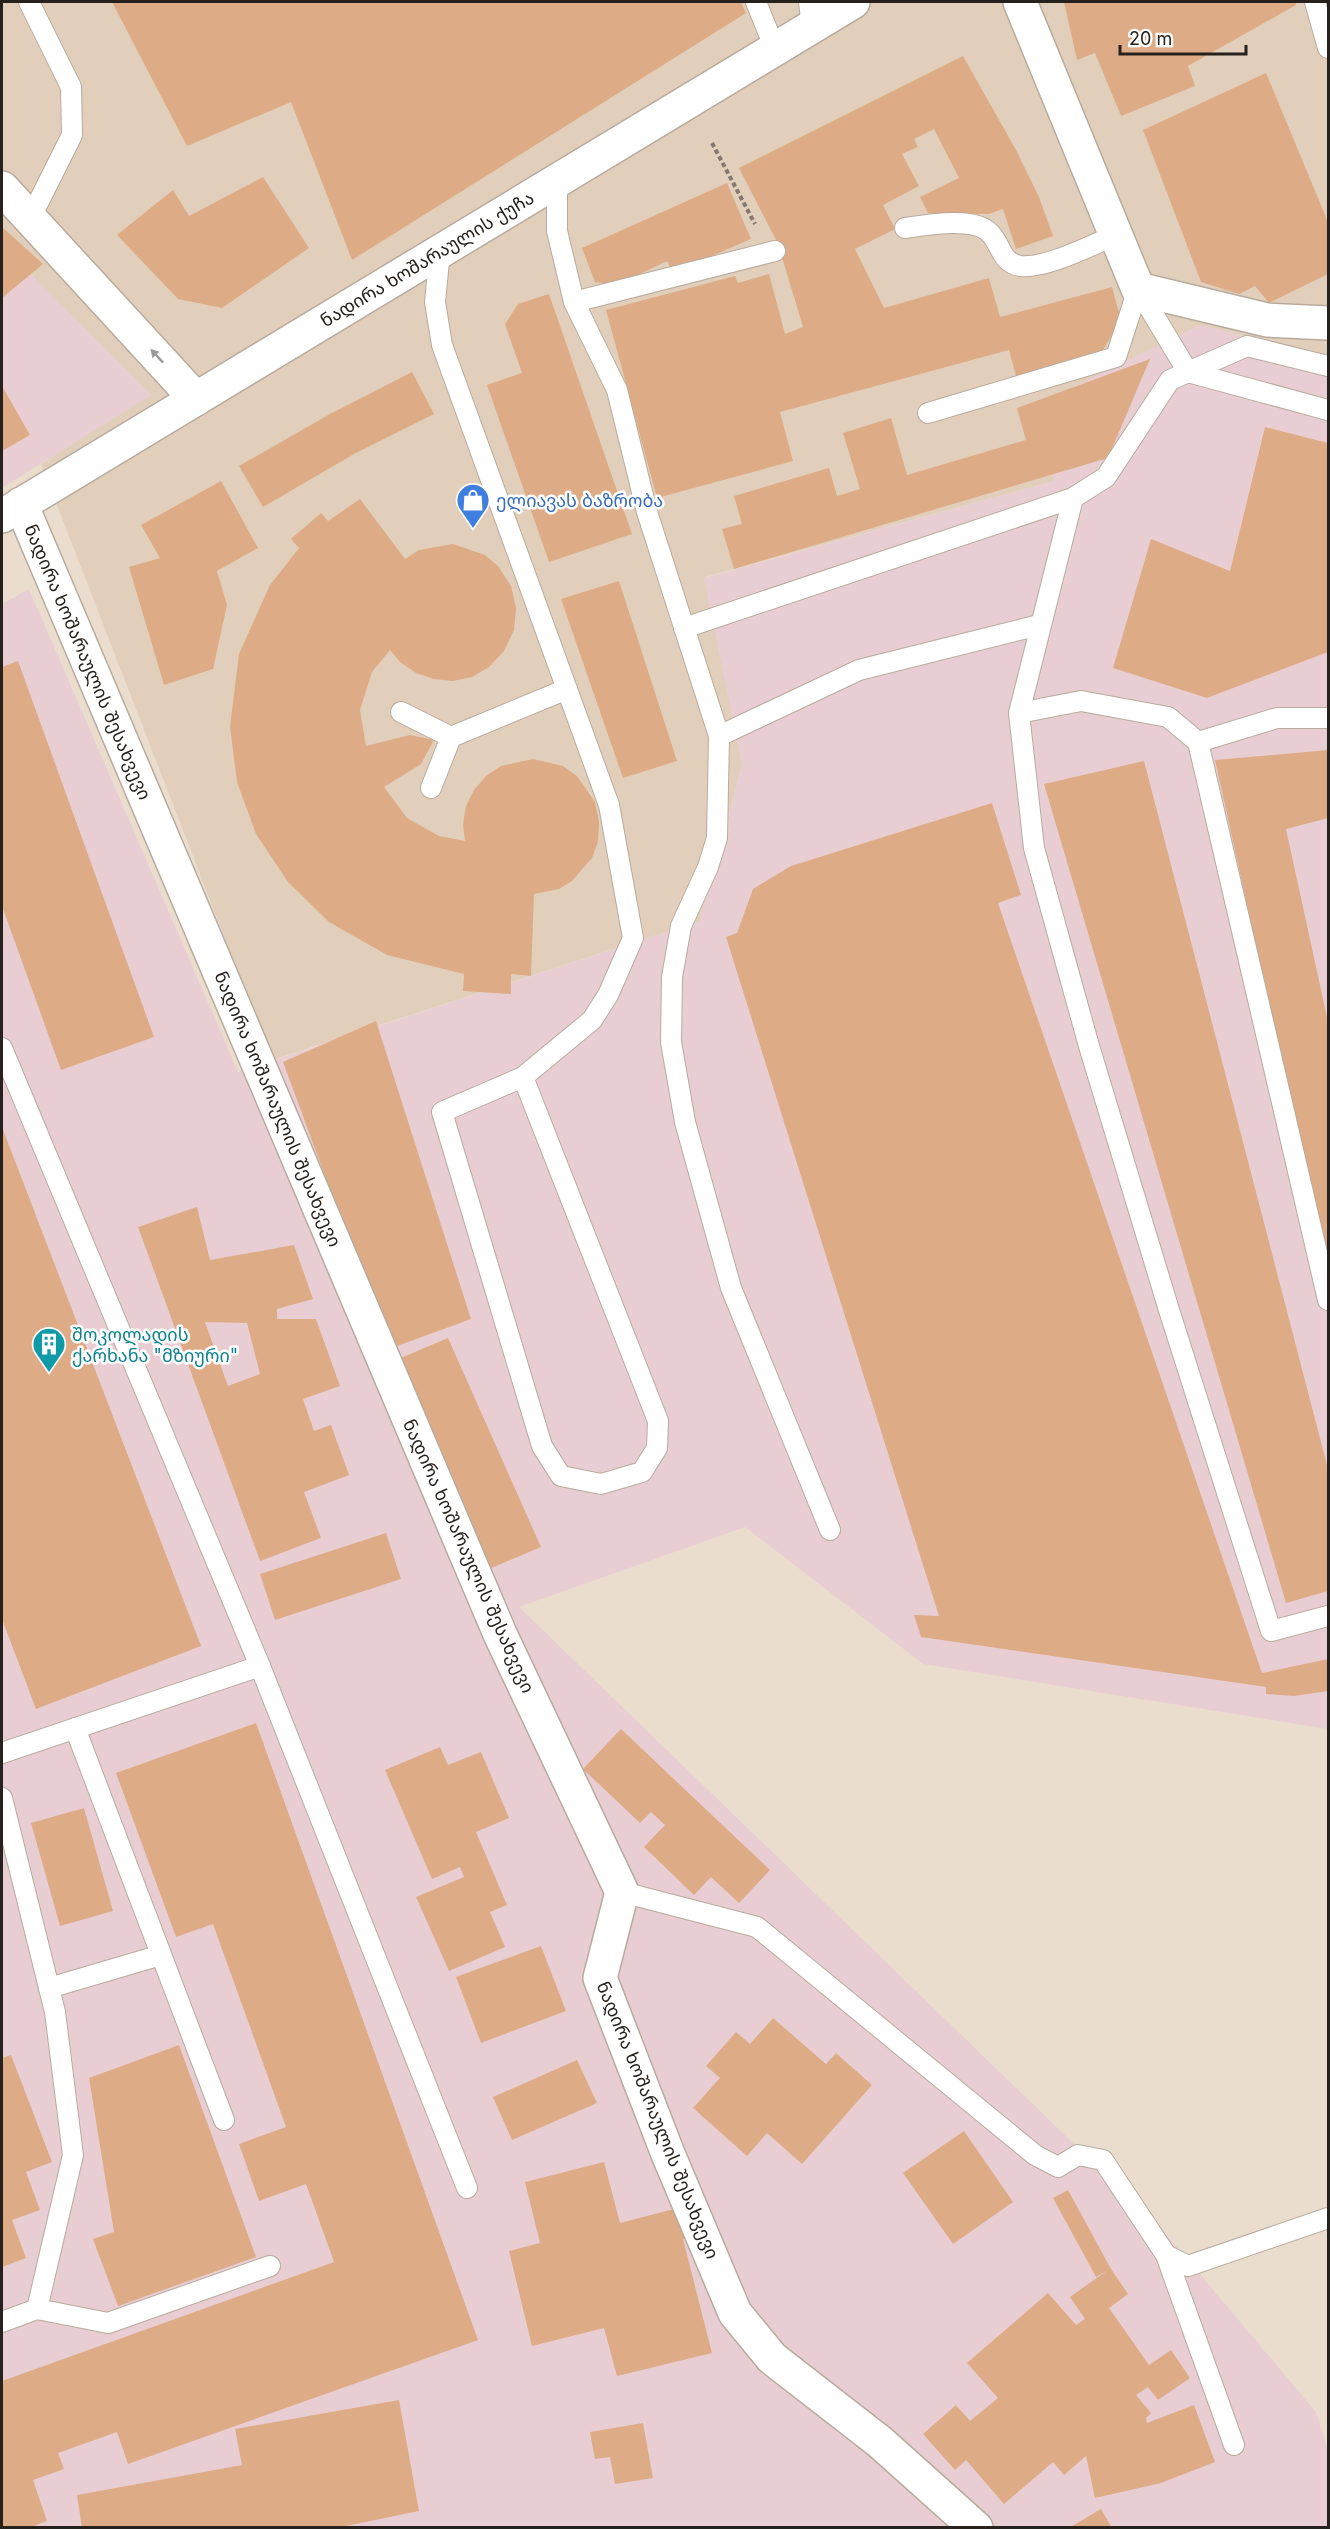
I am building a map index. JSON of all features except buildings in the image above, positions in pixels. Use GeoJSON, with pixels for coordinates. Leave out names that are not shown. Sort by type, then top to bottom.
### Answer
{"type":"FeatureCollection","features":[{"type":"Feature","properties":{"kind":"street","name":"ნადირა ხოშარაულის ქუჩა"},"geometry":{"type":"LineString","coordinates":[[11,510],[775,49],[811,14],[853,2]]}},
{"type":"Feature","properties":{"kind":"street"},"geometry":{"type":"LineString","coordinates":[[1020,2],[1138,288],[1267,320],[1329,323]]}},
{"type":"Feature","properties":{"kind":"street"},"geometry":{"type":"LineString","coordinates":[[2,188],[196,399]]}},
{"type":"Feature","properties":{"kind":"street","name":"ნადირა ხოშარაულის შესახვევი"},"geometry":{"type":"LineString","coordinates":[[11,510],[500,1634],[622,1892],[600,1978],[668,2154],[735,2313],[772,2358],[880,2442],[976,2528]]}},
{"type":"Feature","properties":{"kind":"lane"},"geometry":{"type":"LineString","coordinates":[[29,2],[71,87],[72,135],[30,219]]}},
{"type":"Feature","properties":{"kind":"lane"},"geometry":{"type":"LineString","coordinates":[[756,2],[775,49]]}},
{"type":"Feature","properties":{"kind":"lane"},"geometry":{"type":"LineString","coordinates":[[1315,2],[1329,48]]}},
{"type":"Feature","properties":{"kind":"lane"},"geometry":{"type":"LineString","coordinates":[[556,181],[557,231],[574,302],[617,390],[647,512],[719,736],[717,838],[708,867],[681,926],[672,976],[671,1042],[685,1122],[731,1288],[830,1530]]}},
{"type":"Feature","properties":{"kind":"lane"},"geometry":{"type":"LineString","coordinates":[[905,228],[933,223],[979,226],[988,231],[999,251],[1018,266],[1034,266],[1116,235]]}},
{"type":"Feature","properties":{"kind":"lane"},"geometry":{"type":"LineString","coordinates":[[441,251],[435,302],[442,345],[609,805],[633,938],[608,995],[592,1020],[523,1077],[442,1112],[543,1446],[561,1476],[601,1484],[642,1472],[657,1448],[658,1421],[523,1077]]}},
{"type":"Feature","properties":{"kind":"lane"},"geometry":{"type":"LineString","coordinates":[[574,302],[772,251]]}},
{"type":"Feature","properties":{"kind":"lane"},"geometry":{"type":"LineString","coordinates":[[1138,288],[1188,372],[1329,410]]}},
{"type":"Feature","properties":{"kind":"lane"},"geometry":{"type":"LineString","coordinates":[[928,413],[1116,357],[1138,288]]}},
{"type":"Feature","properties":{"kind":"lane"},"geometry":{"type":"LineString","coordinates":[[684,628],[1073,498],[1106,477],[1170,380],[1247,346],[1329,366]]}},
{"type":"Feature","properties":{"kind":"lane"},"geometry":{"type":"LineString","coordinates":[[1073,498],[1039,625],[1019,712],[1037,859],[1089,1046],[1169,1310],[1271,1631],[1329,1616]]}},
{"type":"Feature","properties":{"kind":"lane"},"geometry":{"type":"LineString","coordinates":[[719,736],[859,670],[1039,625]]}},
{"type":"Feature","properties":{"kind":"lane"},"geometry":{"type":"LineString","coordinates":[[431,788],[451,737],[567,689]]}},
{"type":"Feature","properties":{"kind":"lane"},"geometry":{"type":"LineString","coordinates":[[1019,712],[1081,701],[1168,717],[1198,742],[1329,1300]]}},
{"type":"Feature","properties":{"kind":"lane"},"geometry":{"type":"LineString","coordinates":[[401,712],[451,737]]}},
{"type":"Feature","properties":{"kind":"lane"},"geometry":{"type":"LineString","coordinates":[[1198,742],[1277,718],[1329,718]]}},
{"type":"Feature","properties":{"kind":"lane"},"geometry":{"type":"LineString","coordinates":[[2,1048],[260,1666],[467,2188]]}},
{"type":"Feature","properties":{"kind":"lane"},"geometry":{"type":"LineString","coordinates":[[2,1753],[260,1666]]}},
{"type":"Feature","properties":{"kind":"lane"},"geometry":{"type":"LineString","coordinates":[[75,1728],[224,2120]]}},
{"type":"Feature","properties":{"kind":"lane"},"geometry":{"type":"LineString","coordinates":[[2,1798],[55,2012],[73,2155],[37,2309]]}},
{"type":"Feature","properties":{"kind":"lane"},"geometry":{"type":"LineString","coordinates":[[622,1892],[758,1927],[962,2092],[1035,2155],[1058,2167],[1078,2155],[1103,2160],[1166,2254],[1234,2445]]}},
{"type":"Feature","properties":{"kind":"lane"},"geometry":{"type":"LineString","coordinates":[[49,1988],[161,1955]]}},
{"type":"Feature","properties":{"kind":"lane"},"geometry":{"type":"LineString","coordinates":[[1166,2254],[1188,2266],[1329,2218]]}},
{"type":"Feature","properties":{"kind":"lane"},"geometry":{"type":"LineString","coordinates":[[2,2322],[37,2309],[108,2323],[270,2266]]}},
{"type":"Feature","properties":{"kind":"path"},"geometry":{"type":"LineString","coordinates":[[712,143],[772,251]]}},
{"type":"Feature","properties":{"kind":"shaded area","name":"ელიავას ბაზრობა"},"geometry":{"type":"Polygon","coordinates":[[[2,2],[1328,2],[1328,357],[1054,481],[705,577],[742,765],[700,921],[272,1060],[41,464],[150,394],[2,245],[2,2]]]}},
{"type":"Feature","properties":{"kind":"shaded area"},"geometry":{"type":"Polygon","coordinates":[[[2,245],[151,395],[2,488],[2,245]]]}},
{"type":"Feature","properties":{"kind":"shaded area"},"geometry":{"type":"Polygon","coordinates":[[[1200,325],[1328,357],[1328,1729],[923,1664],[745,1527],[519,1607],[1162,2229],[1316,2412],[1328,2450],[1328,2527],[2,2528],[2,604],[29,589],[238,1072],[700,921],[742,765],[704,578],[1054,481],[1034,406],[1200,325]]]}},
{"type":"Feature","properties":{"kind":"place","name":"ელიავას ბაზრობა"},"geometry":{"type":"Point","coordinates":[473,529]}},
{"type":"Feature","properties":{"kind":"place","name":"შოკოლადის ქარხანა \"მზიური\""},"geometry":{"type":"Point","coordinates":[49,1373]}}]}
